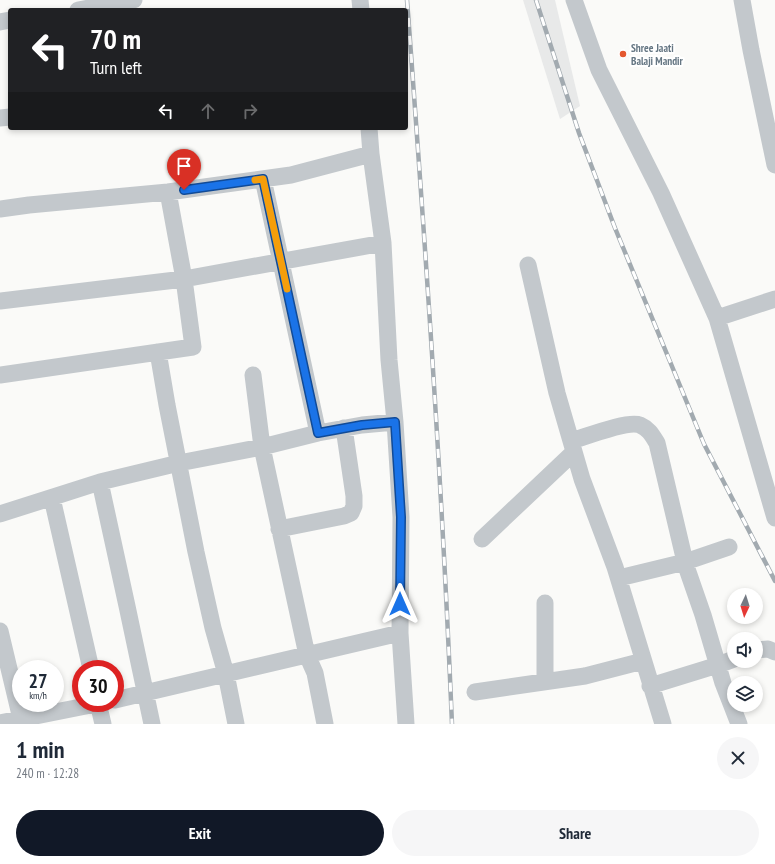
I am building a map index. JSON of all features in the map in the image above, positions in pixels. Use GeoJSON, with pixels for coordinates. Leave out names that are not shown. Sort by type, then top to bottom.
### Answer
{"type":"FeatureCollection","features":[{"type":"Feature","properties":{"kind":"street"},"geometry":{"type":"LineString","coordinates":[[89,8],[134,0]]}},
{"type":"Feature","properties":{"kind":"street"},"geometry":{"type":"LineString","coordinates":[[574,0],[598,70],[661,193],[717,318],[775,518]]}},
{"type":"Feature","properties":{"kind":"street"},"geometry":{"type":"LineString","coordinates":[[742,0],[775,165]]}},
{"type":"Feature","properties":{"kind":"street"},"geometry":{"type":"LineString","coordinates":[[369,130],[382,243],[401,517],[400,633],[406,724]]}},
{"type":"Feature","properties":{"kind":"street"},"geometry":{"type":"LineString","coordinates":[[0,209],[29,204],[168,192],[291,175],[371,154]]}},
{"type":"Feature","properties":{"kind":"street"},"geometry":{"type":"LineString","coordinates":[[263,179],[318,433]]}},
{"type":"Feature","properties":{"kind":"street"},"geometry":{"type":"LineString","coordinates":[[0,375],[193,347],[184,279],[168,192]]}},
{"type":"Feature","properties":{"kind":"street"},"geometry":{"type":"LineString","coordinates":[[0,301],[184,279],[382,243]]}},
{"type":"Feature","properties":{"kind":"street"},"geometry":{"type":"LineString","coordinates":[[528,266],[557,393],[582,479],[619,578],[650,686],[663,724]]}},
{"type":"Feature","properties":{"kind":"street"},"geometry":{"type":"LineString","coordinates":[[717,318],[775,299]]}},
{"type":"Feature","properties":{"kind":"street"},"geometry":{"type":"LineString","coordinates":[[158,352],[167,406],[200,568],[213,628],[226,674],[236,724]]}},
{"type":"Feature","properties":{"kind":"street"},"geometry":{"type":"LineString","coordinates":[[253,375],[262,447],[279,529],[308,655],[315,673],[325,724]]}},
{"type":"Feature","properties":{"kind":"street"},"geometry":{"type":"LineString","coordinates":[[0,514],[100,482],[179,463],[262,447],[344,428],[395,422]]}},
{"type":"Feature","properties":{"kind":"street"},"geometry":{"type":"LineString","coordinates":[[482,539],[573,446],[628,424],[640,425],[650,431],[657,443],[685,562],[703,614],[718,665],[739,724]]}},
{"type":"Feature","properties":{"kind":"street"},"geometry":{"type":"LineString","coordinates":[[279,529],[344,516],[351,513],[354,506],[354,496],[344,428]]}},
{"type":"Feature","properties":{"kind":"street"},"geometry":{"type":"LineString","coordinates":[[100,482],[152,724]]}},
{"type":"Feature","properties":{"kind":"street"},"geometry":{"type":"LineString","coordinates":[[52,498],[89,660]]}},
{"type":"Feature","properties":{"kind":"street"},"geometry":{"type":"LineString","coordinates":[[619,578],[685,562],[729,547]]}},
{"type":"Feature","properties":{"kind":"street"},"geometry":{"type":"LineString","coordinates":[[545,603],[545,682]]}},
{"type":"Feature","properties":{"kind":"street"},"geometry":{"type":"LineString","coordinates":[[0,631],[21,719]]}},
{"type":"Feature","properties":{"kind":"street"},"geometry":{"type":"LineString","coordinates":[[124,698],[400,633]]}},
{"type":"Feature","properties":{"kind":"street"},"geometry":{"type":"LineString","coordinates":[[763,649],[768,649],[775,652]]}},
{"type":"Feature","properties":{"kind":"street"},"geometry":{"type":"LineString","coordinates":[[475,692],[585,676],[643,661]]}},
{"type":"Feature","properties":{"kind":"street"},"geometry":{"type":"LineString","coordinates":[[650,686],[727,662]]}},
{"type":"Feature","properties":{"kind":"street"},"geometry":{"type":"LineString","coordinates":[[0,723],[72,709]]}},
{"type":"Feature","properties":{"kind":"street"},"geometry":{"type":"LineString","coordinates":[[101,712],[103,724]]}},
{"type":"Feature","properties":{"kind":"shaded area"},"geometry":{"type":"Polygon","coordinates":[[[523,0],[555,0],[580,106],[560,119],[523,0]]]}},
{"type":"Feature","properties":{"kind":"railway"},"geometry":{"type":"LineString","coordinates":[[407,0],[408,8]]}},
{"type":"Feature","properties":{"kind":"railway"},"geometry":{"type":"LineString","coordinates":[[536,0],[579,133],[615,228],[704,444],[775,581]]}},
{"type":"Feature","properties":{"kind":"railway"},"geometry":{"type":"LineString","coordinates":[[408,14],[432,362],[452,724]]}},
{"type":"Feature","properties":{"kind":"slow traffic"},"geometry":{"type":"LineString","coordinates":[[255,180],[263,179],[287,289]]}},
{"type":"Feature","properties":{"kind":"place","name":"Shree Jaati Balaji Mandir"},"geometry":{"type":"Point","coordinates":[623,54]}},
{"type":"Feature","properties":{"kind":"route"},"geometry":{"type":"LineString","coordinates":[[184,190],[263,179],[318,433],[362,425],[395,422],[401,517],[400,604]]}}]}
